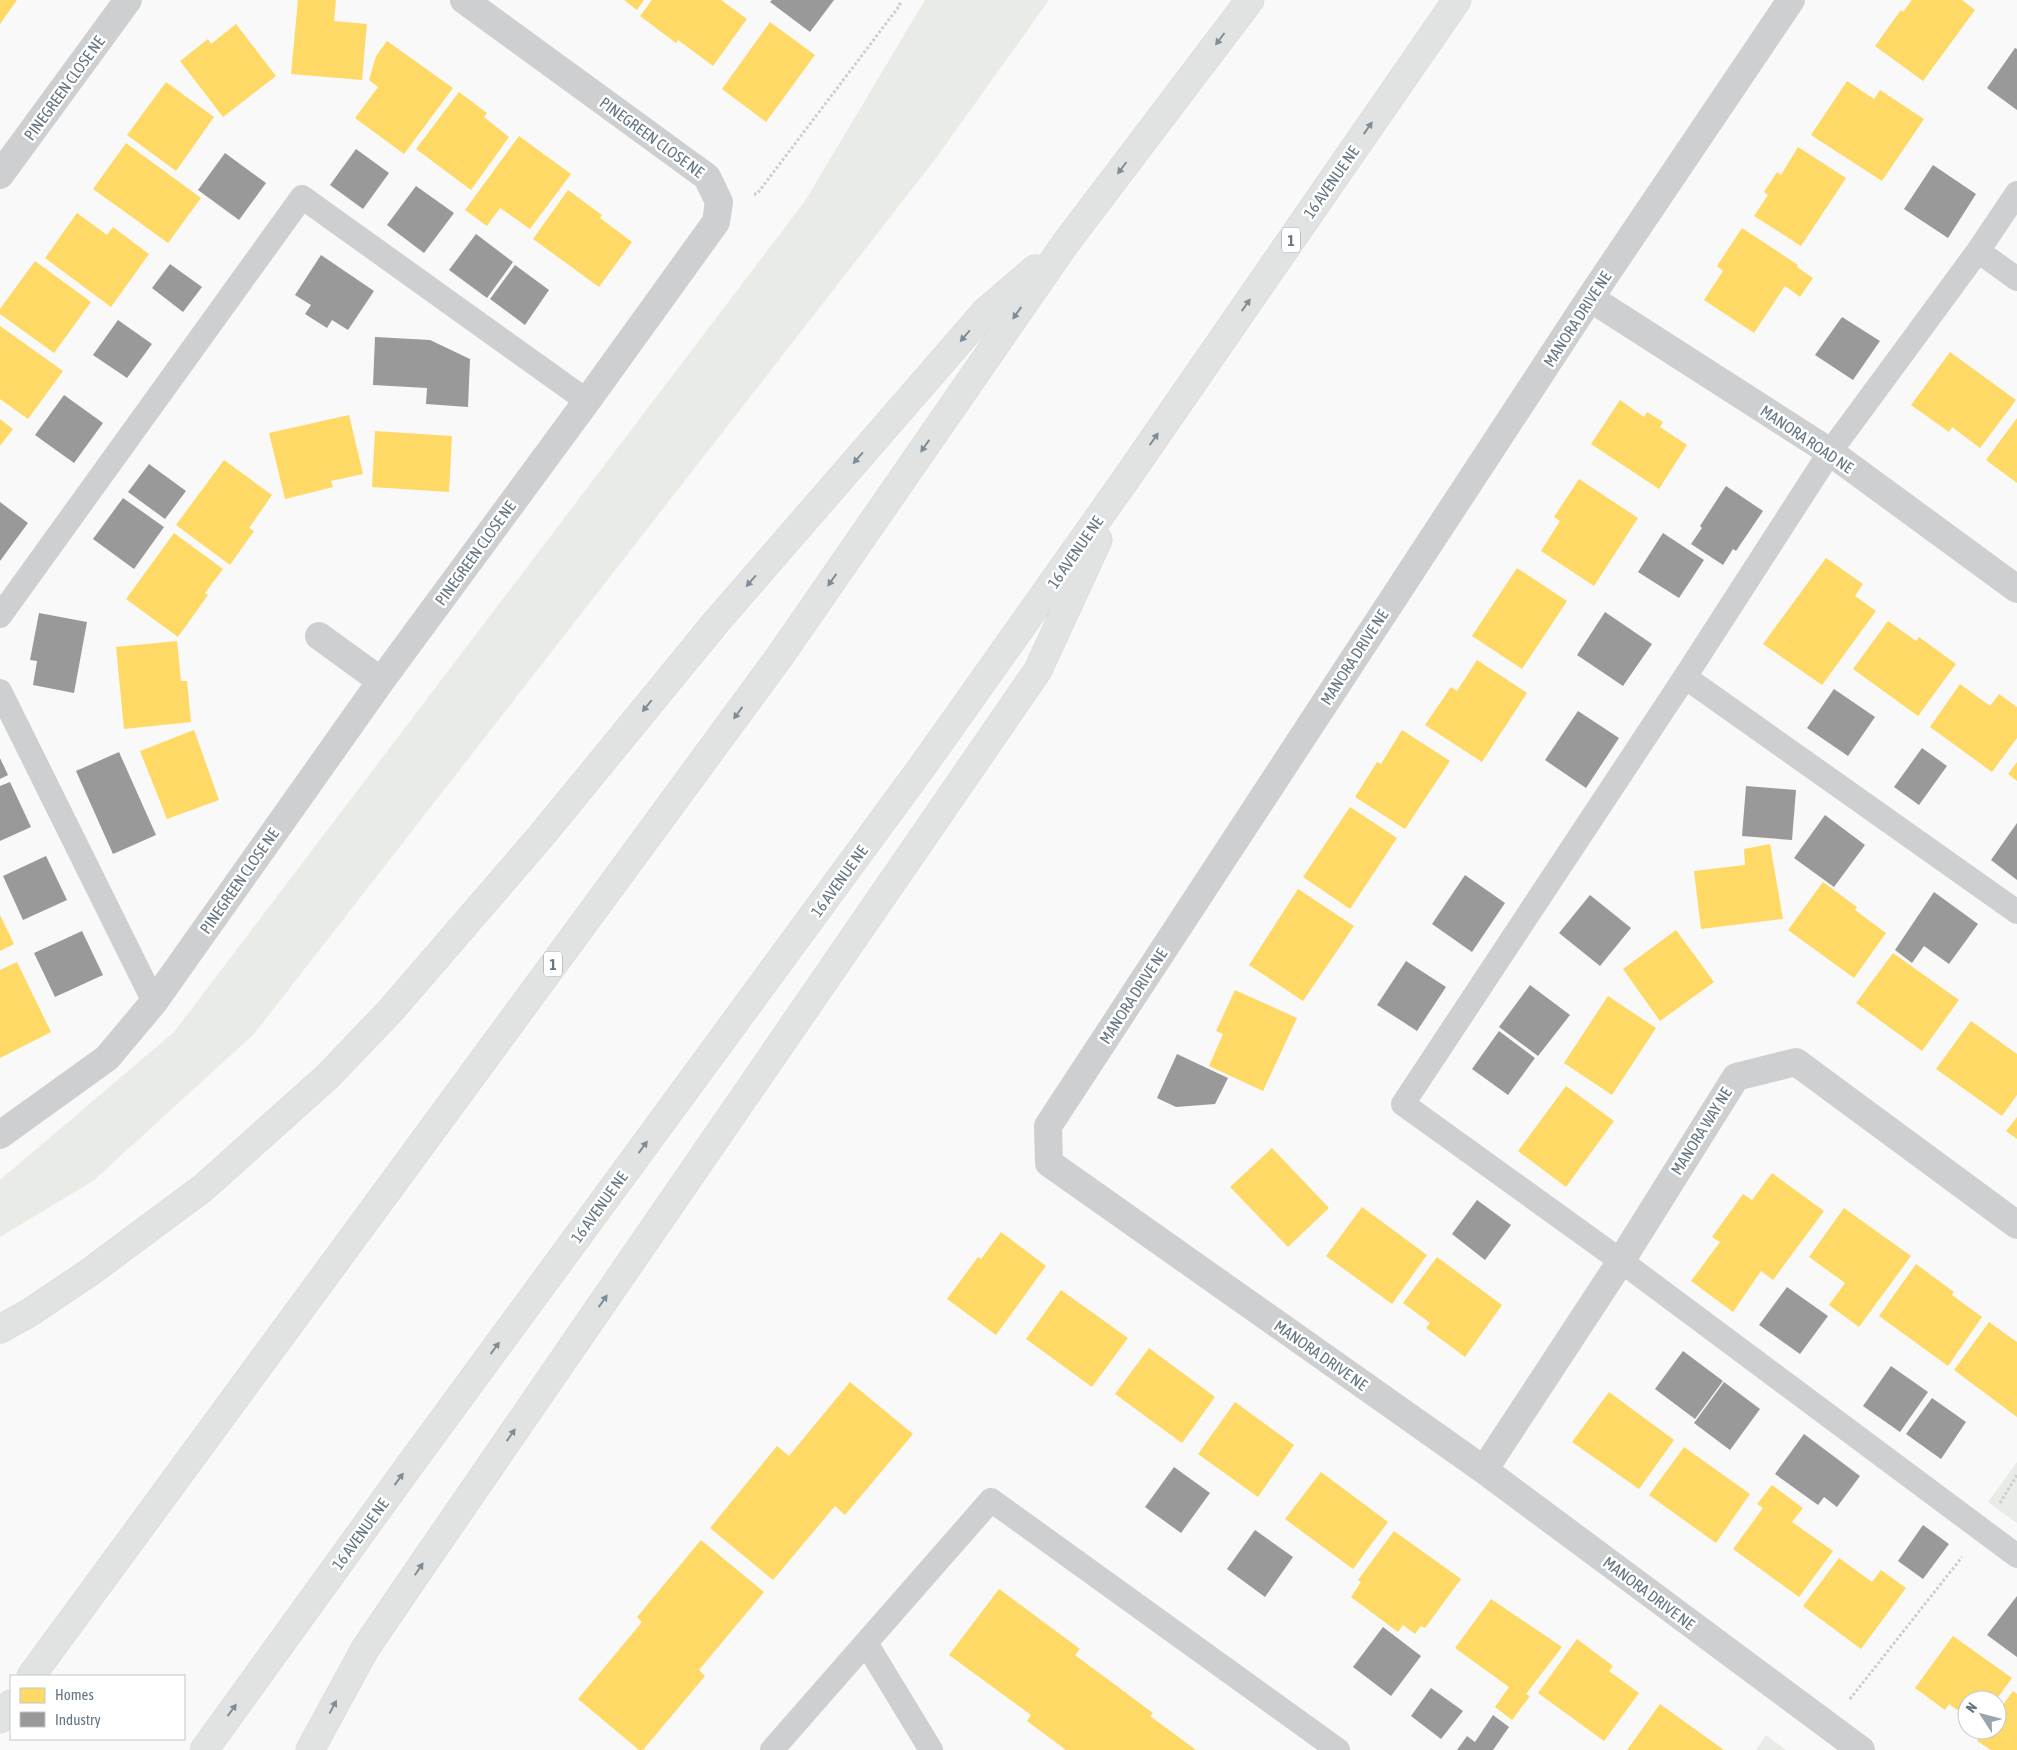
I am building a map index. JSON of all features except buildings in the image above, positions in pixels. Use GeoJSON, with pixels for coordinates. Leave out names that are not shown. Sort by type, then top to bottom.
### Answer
{"type":"FeatureCollection","features":[{"type":"Feature","properties":{"kind":"highway","name":"1"},"geometry":{"type":"LineString","coordinates":[[32,1675],[780,656],[1065,244],[1250,0]]}},
{"type":"Feature","properties":{"kind":"highway","name":"16 AVENUE NE"},"geometry":{"type":"LineString","coordinates":[[204,1750],[413,1461],[922,767],[1126,479],[1457,0]]}},
{"type":"Feature","properties":{"kind":"highway"},"geometry":{"type":"LineString","coordinates":[[0,1329],[29,1313],[90,1272],[203,1188],[328,1076],[392,1009],[541,836],[717,621],[985,312],[1065,244]]}},
{"type":"Feature","properties":{"kind":"highway"},"geometry":{"type":"LineString","coordinates":[[310,1750],[365,1649],[410,1581],[1038,670],[1126,479]]}},
{"type":"Feature","properties":{"kind":"highway"},"geometry":{"type":"LineString","coordinates":[[0,1719],[10,1705]]}},
{"type":"Feature","properties":{"kind":"street","name":"PINEGREEN CLOSE NE"},"geometry":{"type":"LineString","coordinates":[[0,175],[128,0]]}},
{"type":"Feature","properties":{"kind":"street","name":"PINEGREEN CLOSE NE"},"geometry":{"type":"LineString","coordinates":[[0,1136],[106,1058],[154,1002],[381,681],[716,222],[719,202],[707,176],[464,0]]}},
{"type":"Feature","properties":{"kind":"street","name":"MANORA DRIVE NE"},"geometry":{"type":"LineString","coordinates":[[1791,0],[1590,298],[1048,1126],[1049,1163],[1484,1470],[1861,1750]]}},
{"type":"Feature","properties":{"kind":"street","name":"MANORA ROAD NE"},"geometry":{"type":"LineString","coordinates":[[1590,298],[1830,452],[2017,589]]}},
{"type":"Feature","properties":{"kind":"street"},"geometry":{"type":"LineString","coordinates":[[319,636],[381,681]]}},
{"type":"Feature","properties":{"kind":"street","name":"MANORA WAY NE"},"geometry":{"type":"LineString","coordinates":[[1484,1470],[1621,1261],[1736,1076],[1796,1062],[2017,1225]]}},
{"type":"Feature","properties":{"kind":"lane"},"geometry":{"type":"LineString","coordinates":[[2017,193],[1978,250],[1830,452],[1685,677],[1403,1104],[1621,1261],[2017,1556]]}},
{"type":"Feature","properties":{"kind":"lane"},"geometry":{"type":"LineString","coordinates":[[0,616],[302,197],[587,401]]}},
{"type":"Feature","properties":{"kind":"lane"},"geometry":{"type":"LineString","coordinates":[[1978,250],[2017,279]]}},
{"type":"Feature","properties":{"kind":"lane"},"geometry":{"type":"LineString","coordinates":[[1685,677],[2017,912]]}},
{"type":"Feature","properties":{"kind":"lane"},"geometry":{"type":"LineString","coordinates":[[0,691],[154,1002]]}},
{"type":"Feature","properties":{"kind":"lane"},"geometry":{"type":"LineString","coordinates":[[772,1750],[991,1500],[1338,1750]]}},
{"type":"Feature","properties":{"kind":"lane"},"geometry":{"type":"LineString","coordinates":[[866,1643],[931,1750]]}},
{"type":"Feature","properties":{"kind":"path"},"geometry":{"type":"LineString","coordinates":[[719,202],[757,194],[900,5],[899,0]]}},
{"type":"Feature","properties":{"kind":"path"},"geometry":{"type":"LineString","coordinates":[[1828,1727],[1983,1530],[2017,1475]]}},
{"type":"Feature","properties":{"kind":"shaded area"},"geometry":{"type":"Polygon","coordinates":[[[925,0],[1049,0],[936,158],[254,1034],[93,1181],[0,1237],[0,1180],[174,1032],[805,201],[925,0]]]}},
{"type":"Feature","properties":{"kind":"shaded area"},"geometry":{"type":"Polygon","coordinates":[[[2017,1462],[2017,1523],[1988,1502],[2017,1462]]]}},
{"type":"Feature","properties":{"kind":"shaded area"},"geometry":{"type":"Polygon","coordinates":[[[1766,1735],[1786,1750],[1756,1750],[1766,1735]]]}}]}
